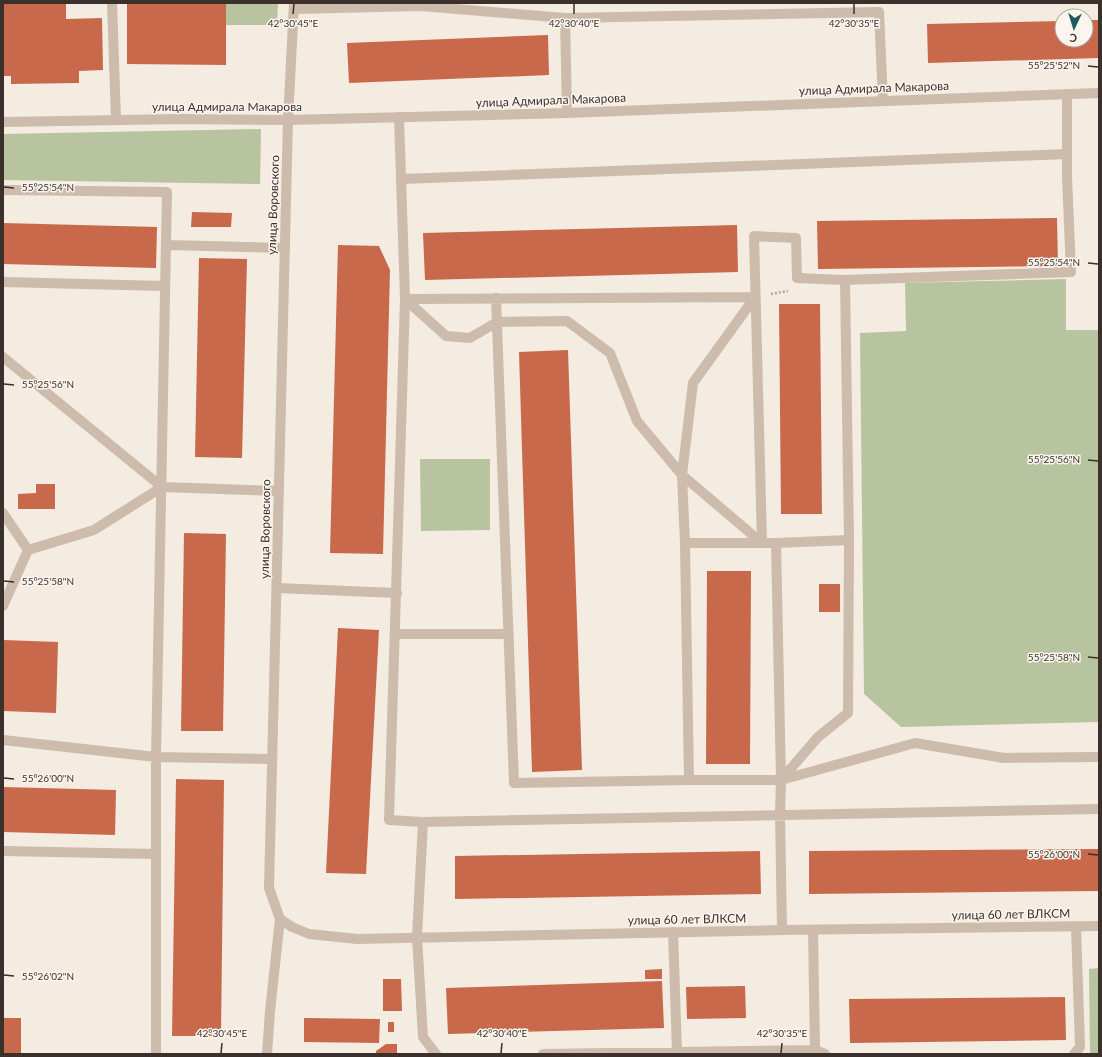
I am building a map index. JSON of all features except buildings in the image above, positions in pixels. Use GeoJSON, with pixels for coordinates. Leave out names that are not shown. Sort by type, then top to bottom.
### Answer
{"type":"FeatureCollection","features":[{"type":"Feature","properties":{"kind":"street"},"geometry":{"type":"LineString","coordinates":[[112,3],[116,120]]}},
{"type":"Feature","properties":{"kind":"street"},"geometry":{"type":"LineString","coordinates":[[294,6],[422,5],[565,18],[879,12],[883,101]]}},
{"type":"Feature","properties":{"kind":"street","name":"улица Воровского"},"geometry":{"type":"LineString","coordinates":[[267,1054],[280,919],[269,888],[288,120],[294,6]]}},
{"type":"Feature","properties":{"kind":"street"},"geometry":{"type":"LineString","coordinates":[[565,18],[566,113]]}},
{"type":"Feature","properties":{"kind":"street","name":"улица Адмирала Макарова"},"geometry":{"type":"LineString","coordinates":[[3,122],[180,119],[288,120],[566,113],[1099,93]]}},
{"type":"Feature","properties":{"kind":"street"},"geometry":{"type":"LineString","coordinates":[[762,543],[754,236],[796,238],[797,278],[845,280],[1071,272],[1067,154],[1067,94]]}},
{"type":"Feature","properties":{"kind":"street"},"geometry":{"type":"LineString","coordinates":[[399,117],[405,299],[396,634],[389,820],[423,822],[1099,809]]}},
{"type":"Feature","properties":{"kind":"street"},"geometry":{"type":"LineString","coordinates":[[401,179],[1067,154]]}},
{"type":"Feature","properties":{"kind":"street"},"geometry":{"type":"LineString","coordinates":[[3,190],[167,192],[156,756],[156,1054]]}},
{"type":"Feature","properties":{"kind":"street"},"geometry":{"type":"LineString","coordinates":[[167,245],[285,248]]}},
{"type":"Feature","properties":{"kind":"street"},"geometry":{"type":"LineString","coordinates":[[781,780],[818,737],[848,713],[849,540],[845,280]]}},
{"type":"Feature","properties":{"kind":"street"},"geometry":{"type":"LineString","coordinates":[[3,282],[165,286]]}},
{"type":"Feature","properties":{"kind":"street"},"geometry":{"type":"LineString","coordinates":[[405,299],[755,297]]}},
{"type":"Feature","properties":{"kind":"street"},"geometry":{"type":"LineString","coordinates":[[690,780],[686,543],[682,476],[693,383],[755,297]]}},
{"type":"Feature","properties":{"kind":"street"},"geometry":{"type":"LineString","coordinates":[[496,298],[514,783],[781,780],[915,743],[1004,758],[1099,757]]}},
{"type":"Feature","properties":{"kind":"street"},"geometry":{"type":"LineString","coordinates":[[405,299],[446,336],[470,338],[497,322],[567,321],[610,353],[637,421],[682,476],[762,543]]}},
{"type":"Feature","properties":{"kind":"street"},"geometry":{"type":"LineString","coordinates":[[3,358],[162,487]]}},
{"type":"Feature","properties":{"kind":"street"},"geometry":{"type":"LineString","coordinates":[[3,606],[28,550],[94,530],[162,487],[279,491]]}},
{"type":"Feature","properties":{"kind":"street"},"geometry":{"type":"LineString","coordinates":[[3,513],[28,550]]}},
{"type":"Feature","properties":{"kind":"street"},"geometry":{"type":"LineString","coordinates":[[686,543],[776,543],[849,540]]}},
{"type":"Feature","properties":{"kind":"street"},"geometry":{"type":"LineString","coordinates":[[776,543],[781,780],[780,814],[782,930]]}},
{"type":"Feature","properties":{"kind":"street"},"geometry":{"type":"LineString","coordinates":[[277,588],[397,593]]}},
{"type":"Feature","properties":{"kind":"street"},"geometry":{"type":"LineString","coordinates":[[396,634],[509,634]]}},
{"type":"Feature","properties":{"kind":"street"},"geometry":{"type":"LineString","coordinates":[[3,740],[156,756],[272,759]]}},
{"type":"Feature","properties":{"kind":"street"},"geometry":{"type":"LineString","coordinates":[[423,822],[418,937],[423,1037],[436,1054]]}},
{"type":"Feature","properties":{"kind":"street"},"geometry":{"type":"LineString","coordinates":[[3,851],[156,854]]}},
{"type":"Feature","properties":{"kind":"street","name":"улица 60 лет ВЛКСМ"},"geometry":{"type":"LineString","coordinates":[[280,919],[292,927],[309,934],[358,939],[782,930],[1099,926]]}},
{"type":"Feature","properties":{"kind":"street"},"geometry":{"type":"LineString","coordinates":[[1074,1054],[1080,1047],[1076,927]]}},
{"type":"Feature","properties":{"kind":"street"},"geometry":{"type":"LineString","coordinates":[[813,930],[815,1050]]}},
{"type":"Feature","properties":{"kind":"street"},"geometry":{"type":"LineString","coordinates":[[673,932],[677,1052]]}},
{"type":"Feature","properties":{"kind":"street"},"geometry":{"type":"LineString","coordinates":[[543,1054],[815,1050],[825,1054]]}},
{"type":"Feature","properties":{"kind":"green space"},"geometry":{"type":"Polygon","coordinates":[[[226,3],[278,3],[277,25],[226,25],[226,3]]]}},
{"type":"Feature","properties":{"kind":"green space"},"geometry":{"type":"Polygon","coordinates":[[[261,129],[260,184],[3,180],[3,134],[261,129]]]}},
{"type":"Feature","properties":{"kind":"green space"},"geometry":{"type":"Polygon","coordinates":[[[1066,279],[1066,330],[1099,330],[1099,722],[901,727],[864,694],[860,333],[906,331],[905,283],[1066,279]]]}},
{"type":"Feature","properties":{"kind":"green space"},"geometry":{"type":"Polygon","coordinates":[[[420,459],[490,459],[490,530],[421,531],[420,459]]]}},
{"type":"Feature","properties":{"kind":"green space"},"geometry":{"type":"Polygon","coordinates":[[[1099,968],[1099,1054],[1090,1054],[1089,969],[1099,968]]]}}]}
